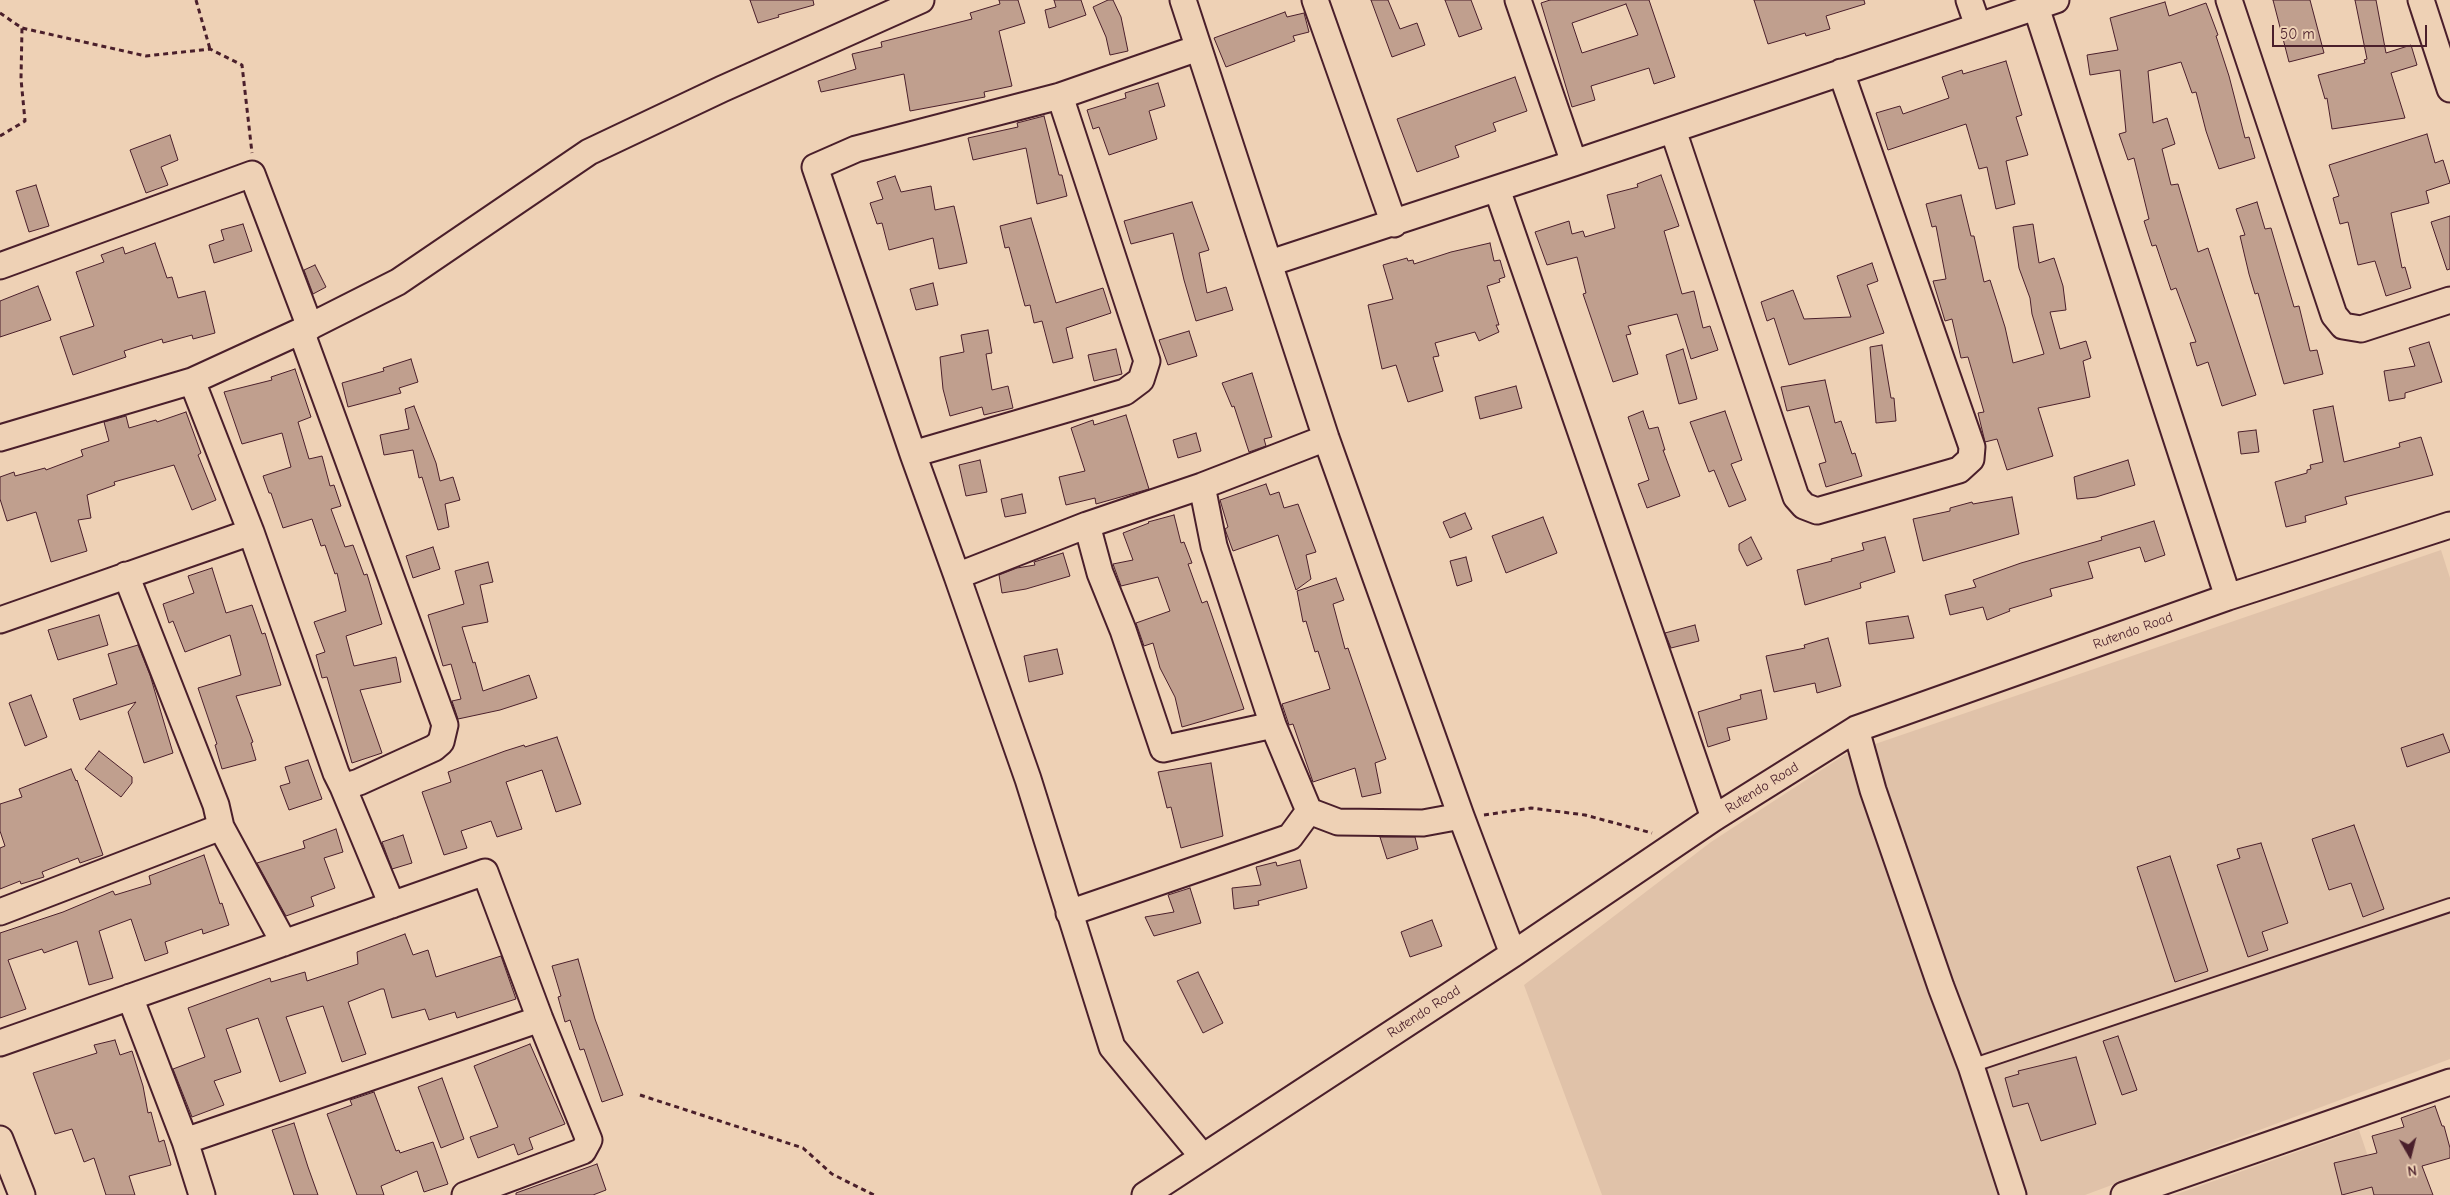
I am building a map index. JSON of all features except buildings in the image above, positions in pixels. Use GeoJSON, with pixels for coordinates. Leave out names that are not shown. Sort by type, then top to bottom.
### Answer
{"type":"FeatureCollection","features":[{"type":"Feature","properties":{"kind":"street"},"geometry":{"type":"LineString","coordinates":[[0,438],[192,381],[305,329],[398,282],[589,152],[722,89],[921,0]]}},
{"type":"Feature","properties":{"kind":"street"},"geometry":{"type":"LineString","coordinates":[[1183,0],[1326,438],[1461,816],[1513,954]]}},
{"type":"Feature","properties":{"kind":"street"},"geometry":{"type":"LineString","coordinates":[[1315,0],[1394,224]]}},
{"type":"Feature","properties":{"kind":"street"},"geometry":{"type":"LineString","coordinates":[[1518,0],[1574,163]]}},
{"type":"Feature","properties":{"kind":"street"},"geometry":{"type":"LineString","coordinates":[[1969,0],[1978,26]]}},
{"type":"Feature","properties":{"kind":"street"},"geometry":{"type":"LineString","coordinates":[[2229,0],[2334,315],[2344,326],[2360,329],[2450,300]]}},
{"type":"Feature","properties":{"kind":"street"},"geometry":{"type":"LineString","coordinates":[[2421,0],[2450,88]]}},
{"type":"Feature","properties":{"kind":"street"},"geometry":{"type":"LineString","coordinates":[[1270,264],[1394,224],[2046,3],[2228,597]]}},
{"type":"Feature","properties":{"kind":"street"},"geometry":{"type":"LineString","coordinates":[[1198,48],[1060,96],[856,150],[815,167],[913,454],[1028,779],[1068,913],[1112,1047],[1203,1157]]}},
{"type":"Feature","properties":{"kind":"street"},"geometry":{"type":"LineString","coordinates":[[1673,130],[1796,497],[1804,506],[1817,511],[1960,470],[1971,459],[1972,447],[1841,72]]}},
{"type":"Feature","properties":{"kind":"street"},"geometry":{"type":"LineString","coordinates":[[913,454],[1125,392],[1141,380],[1147,361],[1060,96]]}},
{"type":"Feature","properties":{"kind":"street"},"geometry":{"type":"LineString","coordinates":[[0,266],[252,174],[445,725],[441,742],[434,748],[359,782],[343,787]]}},
{"type":"Feature","properties":{"kind":"street"},"geometry":{"type":"LineString","coordinates":[[1497,189],[1714,818]]}},
{"type":"Feature","properties":{"kind":"street"},"geometry":{"type":"LineString","coordinates":[[192,381],[251,532],[336,773],[392,905]]}},
{"type":"Feature","properties":{"kind":"street"},"geometry":{"type":"LineString","coordinates":[[957,576],[1086,525],[1202,486],[1326,438]]}},
{"type":"Feature","properties":{"kind":"street"},"geometry":{"type":"LineString","coordinates":[[1202,486],[1214,546],[1273,725],[1309,811],[1338,822],[1423,823],[1461,816]]}},
{"type":"Feature","properties":{"kind":"street"},"geometry":{"type":"LineString","coordinates":[[1086,525],[1100,572],[1123,630],[1163,749],[1273,725]]}},
{"type":"Feature","properties":{"kind":"street","name":"Rutendo Road"},"geometry":{"type":"LineString","coordinates":[[1145,1195],[1513,954],[1714,818],[1856,729],[2228,597],[2450,525]]}},
{"type":"Feature","properties":{"kind":"street"},"geometry":{"type":"LineString","coordinates":[[0,620],[251,532]]}},
{"type":"Feature","properties":{"kind":"street"},"geometry":{"type":"LineString","coordinates":[[126,575],[216,805],[221,827],[284,943]]}},
{"type":"Feature","properties":{"kind":"street"},"geometry":{"type":"LineString","coordinates":[[1856,729],[1873,790],[1940,987],[1971,1066],[2013,1195]]}},
{"type":"Feature","properties":{"kind":"street"},"geometry":{"type":"LineString","coordinates":[[1068,913],[1290,838],[1309,811]]}},
{"type":"Feature","properties":{"kind":"street"},"geometry":{"type":"LineString","coordinates":[[0,912],[221,827]]}},
{"type":"Feature","properties":{"kind":"street"},"geometry":{"type":"LineString","coordinates":[[0,1043],[484,872],[589,1140],[583,1151],[465,1195]]}},
{"type":"Feature","properties":{"kind":"street"},"geometry":{"type":"LineString","coordinates":[[130,997],[185,1141],[202,1195]]}},
{"type":"Feature","properties":{"kind":"street"},"geometry":{"type":"LineString","coordinates":[[185,1141],[540,1019]]}},
{"type":"Feature","properties":{"kind":"street"},"geometry":{"type":"LineString","coordinates":[[2124,1195],[2448,1090]]}},
{"type":"Feature","properties":{"kind":"street"},"geometry":{"type":"LineString","coordinates":[[0,1139],[22,1195]]}},
{"type":"Feature","properties":{"kind":"lane"},"geometry":{"type":"LineString","coordinates":[[1971,1066],[2450,905]]}},
{"type":"Feature","properties":{"kind":"path"},"geometry":{"type":"LineString","coordinates":[[196,0],[210,49]]}},
{"type":"Feature","properties":{"kind":"path"},"geometry":{"type":"LineString","coordinates":[[0,13],[22,28],[146,56],[210,49],[242,65],[252,148],[252,174]]}},
{"type":"Feature","properties":{"kind":"path"},"geometry":{"type":"LineString","coordinates":[[0,136],[25,121],[21,79],[22,28]]}},
{"type":"Feature","properties":{"kind":"path"},"geometry":{"type":"LineString","coordinates":[[1461,816],[1497,814],[1532,808],[1585,815],[1682,840]]}},
{"type":"Feature","properties":{"kind":"path"},"geometry":{"type":"LineString","coordinates":[[640,1095],[803,1148],[832,1174],[874,1195]]}},
{"type":"Feature","properties":{"kind":"shaded area"},"geometry":{"type":"Polygon","coordinates":[[[2441,550],[2450,578],[2450,1059],[2085,1195],[1602,1195],[1524,985],[1711,842],[1846,754],[2441,550]]]}},
{"type":"Feature","properties":{"kind":"shaded area"},"geometry":{"type":"Polygon","coordinates":[[[2359,1130],[2381,1195],[2174,1195],[2359,1130]]]}}]}
